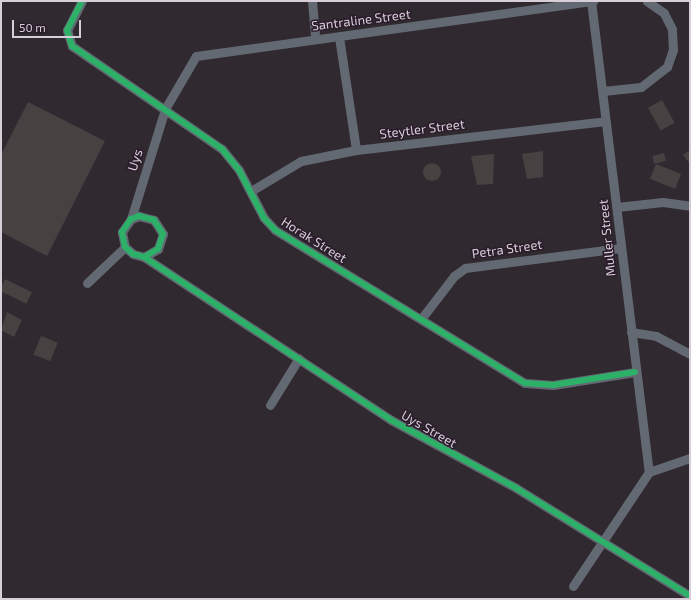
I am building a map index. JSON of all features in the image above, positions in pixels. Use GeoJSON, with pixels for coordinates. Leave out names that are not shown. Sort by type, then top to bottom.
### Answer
{"type":"FeatureCollection","features":[{"type":"Feature","properties":{"kind":"street"},"geometry":{"type":"LineString","coordinates":[[312,1],[315,39]]}},
{"type":"Feature","properties":{"kind":"street","name":"Santraline Street"},"geometry":{"type":"LineString","coordinates":[[165,109],[196,56],[592,1]]}},
{"type":"Feature","properties":{"kind":"street","name":"Muller Street"},"geometry":{"type":"LineString","coordinates":[[592,1],[605,121],[618,207],[621,248],[635,372],[649,472]]}},
{"type":"Feature","properties":{"kind":"street"},"geometry":{"type":"LineString","coordinates":[[602,91],[641,87],[654,80],[667,67],[673,50],[672,29],[664,13],[647,1]]}},
{"type":"Feature","properties":{"kind":"street","name":"Horak Street"},"geometry":{"type":"LineString","coordinates":[[80,2],[67,30],[72,46],[222,149],[251,191],[264,218],[275,230],[524,383],[553,385],[635,372]]}},
{"type":"Feature","properties":{"kind":"street"},"geometry":{"type":"LineString","coordinates":[[339,37],[356,150]]}},
{"type":"Feature","properties":{"kind":"street","name":"Uys"},"geometry":{"type":"LineString","coordinates":[[131,219],[165,109]]}},
{"type":"Feature","properties":{"kind":"street","name":"Steytler Street"},"geometry":{"type":"LineString","coordinates":[[251,191],[301,162],[356,150],[605,121]]}},
{"type":"Feature","properties":{"kind":"street"},"geometry":{"type":"LineString","coordinates":[[618,207],[663,202],[690,206]]}},
{"type":"Feature","properties":{"kind":"street"},"geometry":{"type":"LineString","coordinates":[[147,216],[160,226],[160,246],[144,256],[133,254],[125,247],[122,232],[131,219],[147,216]]}},
{"type":"Feature","properties":{"kind":"street"},"geometry":{"type":"LineString","coordinates":[[87,283],[125,247]]}},
{"type":"Feature","properties":{"kind":"street","name":"Petra Street"},"geometry":{"type":"LineString","coordinates":[[421,320],[454,276],[465,268],[621,248]]}},
{"type":"Feature","properties":{"kind":"street","name":"Uys Street"},"geometry":{"type":"LineString","coordinates":[[144,256],[391,420],[516,488],[690,596]]}},
{"type":"Feature","properties":{"kind":"street"},"geometry":{"type":"LineString","coordinates":[[631,332],[656,336],[690,354]]}},
{"type":"Feature","properties":{"kind":"street"},"geometry":{"type":"LineString","coordinates":[[270,405],[299,358]]}},
{"type":"Feature","properties":{"kind":"street"},"geometry":{"type":"LineString","coordinates":[[573,586],[649,472],[690,458]]}},
{"type":"Feature","properties":{"kind":"building"},"geometry":{"type":"Polygon","coordinates":[[[662,100],[675,123],[661,130],[648,108],[662,100]]]}},
{"type":"Feature","properties":{"kind":"building"},"geometry":{"type":"Polygon","coordinates":[[[28,102],[105,141],[47,256],[1,232],[1,155],[28,102]]]}},
{"type":"Feature","properties":{"kind":"building"},"geometry":{"type":"Polygon","coordinates":[[[690,150],[690,164],[683,155],[690,150]]]}},
{"type":"Feature","properties":{"kind":"building"},"geometry":{"type":"Polygon","coordinates":[[[543,151],[543,177],[527,179],[522,154],[543,151]]]}},
{"type":"Feature","properties":{"kind":"building"},"geometry":{"type":"Polygon","coordinates":[[[664,153],[666,161],[654,164],[652,156],[664,153]]]}},
{"type":"Feature","properties":{"kind":"building"},"geometry":{"type":"Polygon","coordinates":[[[494,154],[493,184],[477,185],[471,156],[494,154]]]}},
{"type":"Feature","properties":{"kind":"building"},"geometry":{"type":"Polygon","coordinates":[[[428,163],[436,163],[441,168],[439,179],[436,181],[428,181],[423,176],[423,168],[428,163]]]}},
{"type":"Feature","properties":{"kind":"building"},"geometry":{"type":"Polygon","coordinates":[[[656,164],[681,174],[675,189],[650,179],[656,164]]]}},
{"type":"Feature","properties":{"kind":"building"},"geometry":{"type":"Polygon","coordinates":[[[5,279],[32,292],[26,304],[1,292],[1,287],[5,279]]]}},
{"type":"Feature","properties":{"kind":"building"},"geometry":{"type":"Polygon","coordinates":[[[7,312],[22,320],[14,337],[1,330],[7,312]]]}},
{"type":"Feature","properties":{"kind":"building"},"geometry":{"type":"Polygon","coordinates":[[[41,336],[58,343],[50,361],[34,355],[41,336]]]}},
{"type":"Feature","properties":{"kind":"cycle path"},"geometry":{"type":"LineString","coordinates":[[82,1],[67,30],[72,46],[222,149],[239,170],[264,218],[275,230],[525,383],[553,385],[635,372]]}},
{"type":"Feature","properties":{"kind":"cycle path"},"geometry":{"type":"LineString","coordinates":[[144,257],[158,249],[163,234],[154,220],[139,216],[131,219],[122,232],[125,247],[133,254],[144,257],[391,420],[516,488],[690,596]]}}]}
